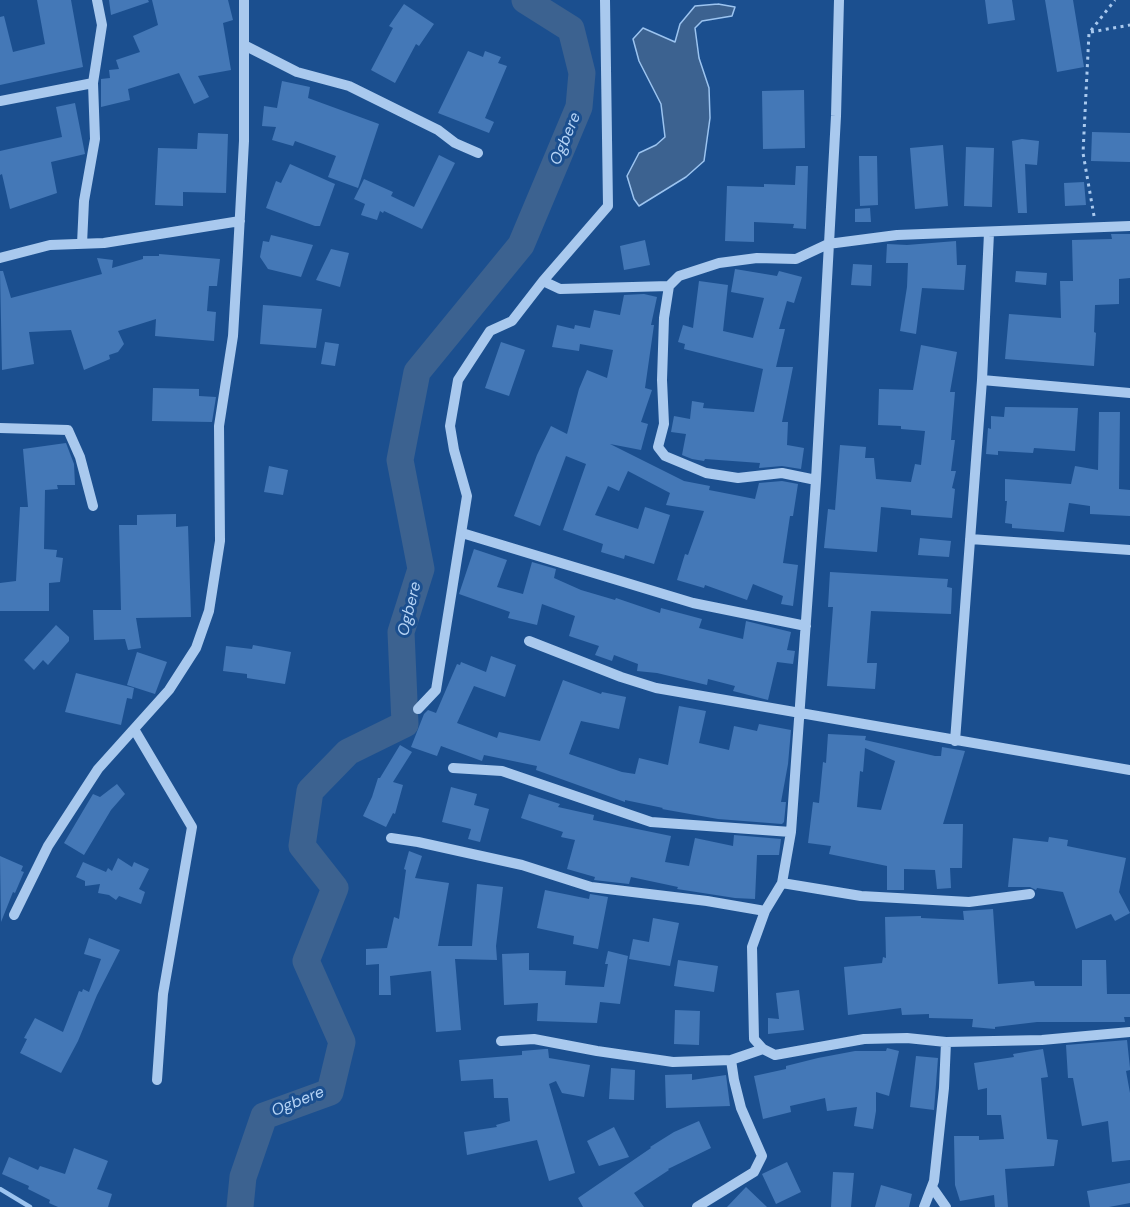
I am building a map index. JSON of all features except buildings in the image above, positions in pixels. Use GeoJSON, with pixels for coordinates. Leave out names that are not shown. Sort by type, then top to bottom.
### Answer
{"type":"FeatureCollection","features":[{"type":"Feature","properties":{"kind":"street"},"geometry":{"type":"LineString","coordinates":[[82,244],[84,201],[95,139],[93,82],[102,25],[97,0]]}},
{"type":"Feature","properties":{"kind":"street"},"geometry":{"type":"LineString","coordinates":[[14,915],[48,846],[98,769],[169,690],[196,648],[209,611],[220,541],[219,426],[233,336],[240,221],[244,141],[244,0]]}},
{"type":"Feature","properties":{"kind":"street"},"geometry":{"type":"LineString","coordinates":[[418,709],[436,690],[467,496],[450,426],[458,380],[490,331],[512,321],[543,281],[608,206],[605,0]]}},
{"type":"Feature","properties":{"kind":"street"},"geometry":{"type":"LineString","coordinates":[[839,0],[836,116],[816,480],[791,832],[782,883],[765,911],[752,947],[754,1039],[763,1049],[775,1054],[864,1039],[907,1038],[946,1042],[1042,1040],[1130,1032]]}},
{"type":"Feature","properties":{"kind":"street"},"geometry":{"type":"LineString","coordinates":[[244,45],[297,72],[349,86],[438,130],[455,143],[478,153]]}},
{"type":"Feature","properties":{"kind":"street"},"geometry":{"type":"LineString","coordinates":[[0,101],[93,82]]}},
{"type":"Feature","properties":{"kind":"street"},"geometry":{"type":"LineString","coordinates":[[0,258],[50,245],[104,243],[240,221]]}},
{"type":"Feature","properties":{"kind":"street"},"geometry":{"type":"LineString","coordinates":[[816,480],[782,473],[738,478],[706,474],[665,456],[658,447],[664,424],[662,380],[664,328],[669,286],[679,276],[719,263],[757,258],[796,259],[828,244],[897,235],[1130,226]]}},
{"type":"Feature","properties":{"kind":"street"},"geometry":{"type":"LineString","coordinates":[[955,741],[982,380],[989,233]]}},
{"type":"Feature","properties":{"kind":"street"},"geometry":{"type":"LineString","coordinates":[[543,281],[560,289],[669,286]]}},
{"type":"Feature","properties":{"kind":"street"},"geometry":{"type":"LineString","coordinates":[[982,380],[1130,393]]}},
{"type":"Feature","properties":{"kind":"street"},"geometry":{"type":"LineString","coordinates":[[0,428],[68,430],[80,457],[93,506]]}},
{"type":"Feature","properties":{"kind":"street"},"geometry":{"type":"LineString","coordinates":[[462,534],[693,603],[806,626]]}},
{"type":"Feature","properties":{"kind":"street"},"geometry":{"type":"LineString","coordinates":[[970,538],[1130,550]]}},
{"type":"Feature","properties":{"kind":"street"},"geometry":{"type":"LineString","coordinates":[[529,641],[621,677],[656,688],[1130,770]]}},
{"type":"Feature","properties":{"kind":"street"},"geometry":{"type":"LineString","coordinates":[[134,729],[192,827],[163,994],[157,1080]]}},
{"type":"Feature","properties":{"kind":"street"},"geometry":{"type":"LineString","coordinates":[[453,768],[502,771],[651,822],[791,832]]}},
{"type":"Feature","properties":{"kind":"street"},"geometry":{"type":"LineString","coordinates":[[391,838],[522,865],[591,887],[707,901],[765,911]]}},
{"type":"Feature","properties":{"kind":"street"},"geometry":{"type":"LineString","coordinates":[[782,883],[861,896],[969,902],[1030,894]]}},
{"type":"Feature","properties":{"kind":"street"},"geometry":{"type":"LineString","coordinates":[[501,1041],[534,1039],[673,1062],[731,1060],[763,1049]]}},
{"type":"Feature","properties":{"kind":"street"},"geometry":{"type":"LineString","coordinates":[[924,1207],[934,1181],[944,1088],[946,1042]]}},
{"type":"Feature","properties":{"kind":"street"},"geometry":{"type":"LineString","coordinates":[[697,1207],[754,1172],[762,1156],[741,1108],[731,1060]]}},
{"type":"Feature","properties":{"kind":"street"},"geometry":{"type":"LineString","coordinates":[[932,1187],[946,1207]]}},
{"type":"Feature","properties":{"kind":"path"},"geometry":{"type":"LineString","coordinates":[[1096,228],[1083,153],[1089,33],[1115,0]]}},
{"type":"Feature","properties":{"kind":"path"},"geometry":{"type":"LineString","coordinates":[[1089,33],[1130,26]]}},
{"type":"Feature","properties":{"kind":"water"},"geometry":{"type":"Polygon","coordinates":[[[718,4],[735,7],[732,16],[702,21],[695,28],[699,58],[709,88],[710,118],[704,161],[686,177],[639,206],[634,199],[627,176],[639,153],[656,145],[665,137],[661,104],[639,61],[633,39],[643,28],[675,42],[680,24],[695,6],[718,4]]]}},
{"type":"Feature","properties":{"kind":"waterway","name":"Ogbere"},"geometry":{"type":"LineString","coordinates":[[240,1207],[243,1177],[264,1116],[330,1092],[342,1042],[306,961],[335,888],[302,846],[310,791],[348,752],[405,724],[401,632],[421,569],[400,460],[417,372],[521,245],[579,107],[582,73],[571,29],[525,0]]}},
{"type":"Feature","properties":{"kind":"waterway"},"geometry":{"type":"LineString","coordinates":[[0,1189],[30,1207]]}}]}
